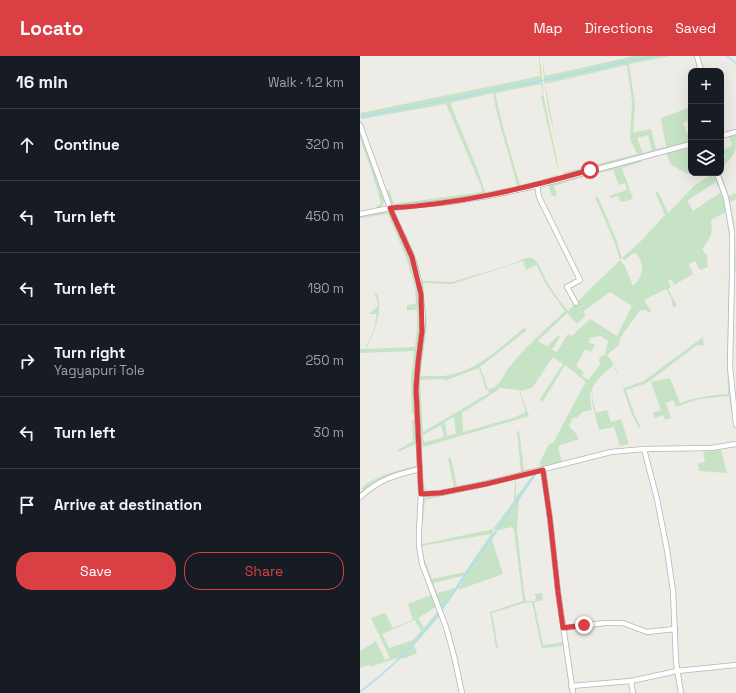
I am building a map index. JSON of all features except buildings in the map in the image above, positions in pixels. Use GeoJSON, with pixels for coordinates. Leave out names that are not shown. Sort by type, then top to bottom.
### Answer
{"type":"FeatureCollection","features":[{"type":"Feature","properties":{"kind":"street"},"geometry":{"type":"LineString","coordinates":[[697,56],[700,68]]}},
{"type":"Feature","properties":{"kind":"street"},"geometry":{"type":"LineString","coordinates":[[360,125],[390,208],[412,257],[421,294],[422,331],[416,389],[421,494],[418,538],[420,556],[426,576],[446,627],[462,693]]}},
{"type":"Feature","properties":{"kind":"street"},"geometry":{"type":"LineString","coordinates":[[724,134],[736,132]]}},
{"type":"Feature","properties":{"kind":"street"},"geometry":{"type":"LineString","coordinates":[[360,214],[390,208],[419,206],[489,196],[537,185],[688,145]]}},
{"type":"Feature","properties":{"kind":"street"},"geometry":{"type":"LineString","coordinates":[[718,176],[726,198],[732,232],[730,367],[736,425]]}},
{"type":"Feature","properties":{"kind":"street"},"geometry":{"type":"LineString","coordinates":[[537,185],[539,197],[580,280],[567,287],[576,303]]}},
{"type":"Feature","properties":{"kind":"street"},"geometry":{"type":"LineString","coordinates":[[421,494],[447,492],[486,484],[611,452],[644,448],[711,448],[736,444]]}},
{"type":"Feature","properties":{"kind":"street"},"geometry":{"type":"LineString","coordinates":[[644,448],[657,499],[667,550],[673,591],[677,671],[681,693]]}},
{"type":"Feature","properties":{"kind":"street"},"geometry":{"type":"LineString","coordinates":[[360,496],[380,481],[420,469]]}},
{"type":"Feature","properties":{"kind":"street"},"geometry":{"type":"LineString","coordinates":[[543,470],[557,584],[573,693]]}},
{"type":"Feature","properties":{"kind":"street"},"geometry":{"type":"LineString","coordinates":[[563,628],[605,623],[623,623],[647,632],[675,629]]}},
{"type":"Feature","properties":{"kind":"street"},"geometry":{"type":"LineString","coordinates":[[571,686],[631,681],[677,671],[736,665]]}},
{"type":"Feature","properties":{"kind":"street"},"geometry":{"type":"LineString","coordinates":[[631,681],[632,693]]}},
{"type":"Feature","properties":{"kind":"green space"},"geometry":{"type":"Polygon","coordinates":[[[539,56],[544,98],[559,173],[541,96],[543,95],[541,84],[495,93],[504,131],[520,185],[540,180],[539,182],[470,197],[403,205],[392,204],[387,191],[389,190],[394,204],[482,192],[481,186],[446,104],[362,119],[360,113],[540,76],[539,56]],[[493,93],[450,103],[485,192],[517,186],[493,93]]]}},
{"type":"Feature","properties":{"kind":"green space"},"geometry":{"type":"Polygon","coordinates":[[[542,56],[545,76],[634,56],[670,56],[629,64],[635,104],[633,133],[651,129],[656,149],[666,147],[661,118],[688,108],[688,121],[683,123],[688,135],[688,143],[563,175],[562,173],[637,154],[630,139],[632,102],[627,65],[545,84],[556,142],[548,109],[544,82],[542,56]],[[648,135],[637,138],[643,153],[652,150],[648,135]]]}},
{"type":"Feature","properties":{"kind":"green space"},"geometry":{"type":"Polygon","coordinates":[[[360,133],[384,199],[381,206],[374,209],[381,203],[360,139],[360,133]]]}},
{"type":"Feature","properties":{"kind":"green space"},"geometry":{"type":"Polygon","coordinates":[[[736,134],[736,146],[730,160],[724,165],[724,159],[726,157],[724,155],[724,150],[732,146],[729,136],[736,134]]]}},
{"type":"Feature","properties":{"kind":"green space"},"geometry":{"type":"Polygon","coordinates":[[[688,147],[688,174],[671,165],[666,153],[688,147]]]}},
{"type":"Feature","properties":{"kind":"green space"},"geometry":{"type":"Polygon","coordinates":[[[641,160],[642,162],[622,168],[633,199],[621,202],[618,196],[611,198],[609,196],[627,190],[625,183],[619,185],[613,170],[589,175],[554,186],[557,196],[552,196],[548,185],[593,172],[641,160]]]}},
{"type":"Feature","properties":{"kind":"green space"},"geometry":{"type":"Polygon","coordinates":[[[559,174],[558,177],[544,181],[541,180],[559,174]]]}},
{"type":"Feature","properties":{"kind":"green space"},"geometry":{"type":"Polygon","coordinates":[[[710,176],[716,176],[720,186],[726,210],[728,222],[730,246],[730,273],[712,282],[729,273],[729,238],[726,212],[711,220],[711,236],[702,249],[707,255],[708,267],[700,270],[695,261],[689,264],[693,274],[674,285],[671,279],[668,281],[671,287],[668,289],[677,305],[673,308],[671,297],[666,289],[644,300],[651,311],[649,313],[646,310],[640,310],[621,337],[618,346],[607,355],[614,364],[598,379],[592,389],[592,410],[582,412],[578,417],[573,418],[569,426],[579,439],[560,445],[558,448],[562,463],[541,468],[540,462],[549,444],[553,443],[585,381],[565,365],[542,403],[540,399],[563,364],[553,357],[532,388],[520,391],[529,416],[423,447],[421,442],[418,390],[422,345],[419,275],[415,259],[404,234],[406,234],[417,260],[422,281],[452,282],[509,265],[526,258],[532,258],[538,263],[547,282],[568,311],[620,260],[625,266],[632,284],[634,285],[640,277],[642,270],[641,262],[636,253],[633,253],[625,260],[622,258],[638,244],[665,215],[655,192],[658,192],[668,213],[695,185],[710,176]],[[716,182],[687,201],[693,211],[721,192],[716,182]],[[523,261],[452,284],[423,283],[427,326],[420,376],[442,376],[466,370],[497,351],[525,327],[527,330],[480,367],[488,389],[492,388],[498,384],[510,366],[523,351],[565,311],[547,286],[536,265],[526,270],[523,261]],[[610,292],[585,310],[584,313],[586,315],[577,324],[567,313],[538,341],[547,346],[559,335],[560,337],[552,350],[557,352],[568,334],[572,336],[590,319],[617,336],[632,306],[610,292]],[[599,335],[597,337],[591,337],[588,342],[595,345],[591,352],[585,349],[576,366],[584,372],[582,376],[588,380],[599,366],[599,359],[601,356],[605,355],[608,341],[599,335]],[[479,368],[444,381],[444,379],[420,380],[423,432],[489,393],[488,390],[486,390],[479,368]],[[499,388],[462,413],[463,432],[513,418],[526,412],[519,390],[499,388]],[[454,417],[445,422],[447,436],[456,434],[454,417]],[[441,425],[423,435],[425,442],[444,437],[441,425]]]}},
{"type":"Feature","properties":{"kind":"green space"},"geometry":{"type":"Polygon","coordinates":[[[720,176],[722,176],[729,196],[736,193],[736,199],[730,202],[735,229],[736,272],[734,271],[733,235],[720,176]]]}},
{"type":"Feature","properties":{"kind":"green space"},"geometry":{"type":"Polygon","coordinates":[[[595,197],[598,197],[616,239],[622,258],[620,260],[614,241],[595,197]]]}},
{"type":"Feature","properties":{"kind":"green space"},"geometry":{"type":"Polygon","coordinates":[[[385,212],[390,213],[412,262],[417,287],[421,326],[414,379],[415,413],[412,415],[411,380],[414,351],[360,353],[360,349],[365,349],[374,329],[377,314],[369,314],[378,306],[375,295],[372,295],[377,293],[379,300],[379,314],[375,329],[366,349],[415,347],[417,310],[407,310],[407,305],[416,304],[415,287],[406,257],[388,214],[360,218],[360,216],[385,212]]]}},
{"type":"Feature","properties":{"kind":"green space"},"geometry":{"type":"Polygon","coordinates":[[[729,277],[728,369],[733,416],[729,396],[699,399],[676,407],[673,400],[666,403],[671,418],[665,420],[663,415],[654,418],[653,413],[661,410],[651,382],[670,378],[680,403],[692,399],[728,394],[727,358],[729,277]]]}},
{"type":"Feature","properties":{"kind":"green space"},"geometry":{"type":"Polygon","coordinates":[[[703,337],[704,346],[697,345],[647,383],[626,390],[641,428],[639,428],[632,415],[620,378],[624,388],[644,381],[703,337]]]}},
{"type":"Feature","properties":{"kind":"green space"},"geometry":{"type":"Polygon","coordinates":[[[592,397],[596,413],[607,410],[611,422],[621,419],[629,444],[620,446],[614,427],[599,430],[592,403],[592,397]]]}},
{"type":"Feature","properties":{"kind":"green space"},"geometry":{"type":"Polygon","coordinates":[[[412,420],[416,420],[418,466],[376,481],[360,495],[362,490],[361,488],[374,480],[387,474],[416,466],[416,444],[398,452],[398,450],[413,441],[412,420]]]}},
{"type":"Feature","properties":{"kind":"green space"},"geometry":{"type":"Polygon","coordinates":[[[517,431],[519,431],[524,470],[533,469],[531,472],[439,492],[427,493],[424,489],[422,483],[429,492],[454,488],[448,458],[451,458],[457,486],[521,473],[517,431]]]}},
{"type":"Feature","properties":{"kind":"green space"},"geometry":{"type":"Polygon","coordinates":[[[721,450],[727,473],[699,471],[698,463],[705,462],[703,452],[721,450]]]}},
{"type":"Feature","properties":{"kind":"green space"},"geometry":{"type":"Polygon","coordinates":[[[537,473],[519,500],[517,529],[524,592],[526,601],[535,601],[536,597],[534,594],[542,593],[543,600],[534,602],[543,644],[563,642],[563,645],[564,643],[572,693],[570,693],[563,646],[542,648],[532,602],[492,613],[498,648],[496,648],[490,612],[523,601],[514,531],[512,527],[498,530],[493,529],[492,533],[497,532],[492,540],[503,574],[458,590],[464,580],[442,611],[423,563],[421,546],[420,537],[422,501],[424,498],[477,488],[537,473]],[[532,476],[516,480],[516,497],[532,476]],[[515,480],[425,500],[421,542],[423,544],[493,529],[514,501],[515,480]],[[491,534],[421,546],[423,556],[432,579],[465,572],[491,534]],[[463,576],[433,583],[437,593],[455,588],[463,576]]]}},
{"type":"Feature","properties":{"kind":"green space"},"geometry":{"type":"Polygon","coordinates":[[[425,579],[437,606],[418,618],[424,628],[438,611],[440,615],[414,645],[417,653],[406,658],[397,658],[370,667],[369,665],[360,668],[360,651],[376,641],[385,660],[390,658],[371,618],[385,613],[393,628],[413,620],[408,604],[431,595],[425,579]],[[415,620],[382,634],[389,648],[413,640],[421,631],[415,620]]]}},
{"type":"Feature","properties":{"kind":"sand"},"geometry":{"type":"Polygon","coordinates":[[[540,56],[542,56],[548,109],[558,149],[562,173],[564,175],[558,177],[558,164],[544,98],[540,56]]]}},
{"type":"Feature","properties":{"kind":"waterway"},"geometry":{"type":"LineString","coordinates":[[361,117],[545,80],[652,56]]}},
{"type":"Feature","properties":{"kind":"waterway"},"geometry":{"type":"LineString","coordinates":[[727,56],[736,63]]}},
{"type":"Feature","properties":{"kind":"waterway"},"geometry":{"type":"LineString","coordinates":[[443,607],[535,475]]}},
{"type":"Feature","properties":{"kind":"waterway"},"geometry":{"type":"LineString","coordinates":[[360,692],[402,656],[422,635],[439,613]]}},
{"type":"Feature","properties":{"kind":"route"},"geometry":{"type":"LineString","coordinates":[[584,625],[563,628],[543,470],[486,484],[440,493],[421,494],[416,389],[423,318],[421,294],[415,264],[390,208],[411,207],[494,195],[535,186],[590,170]]}}]}
